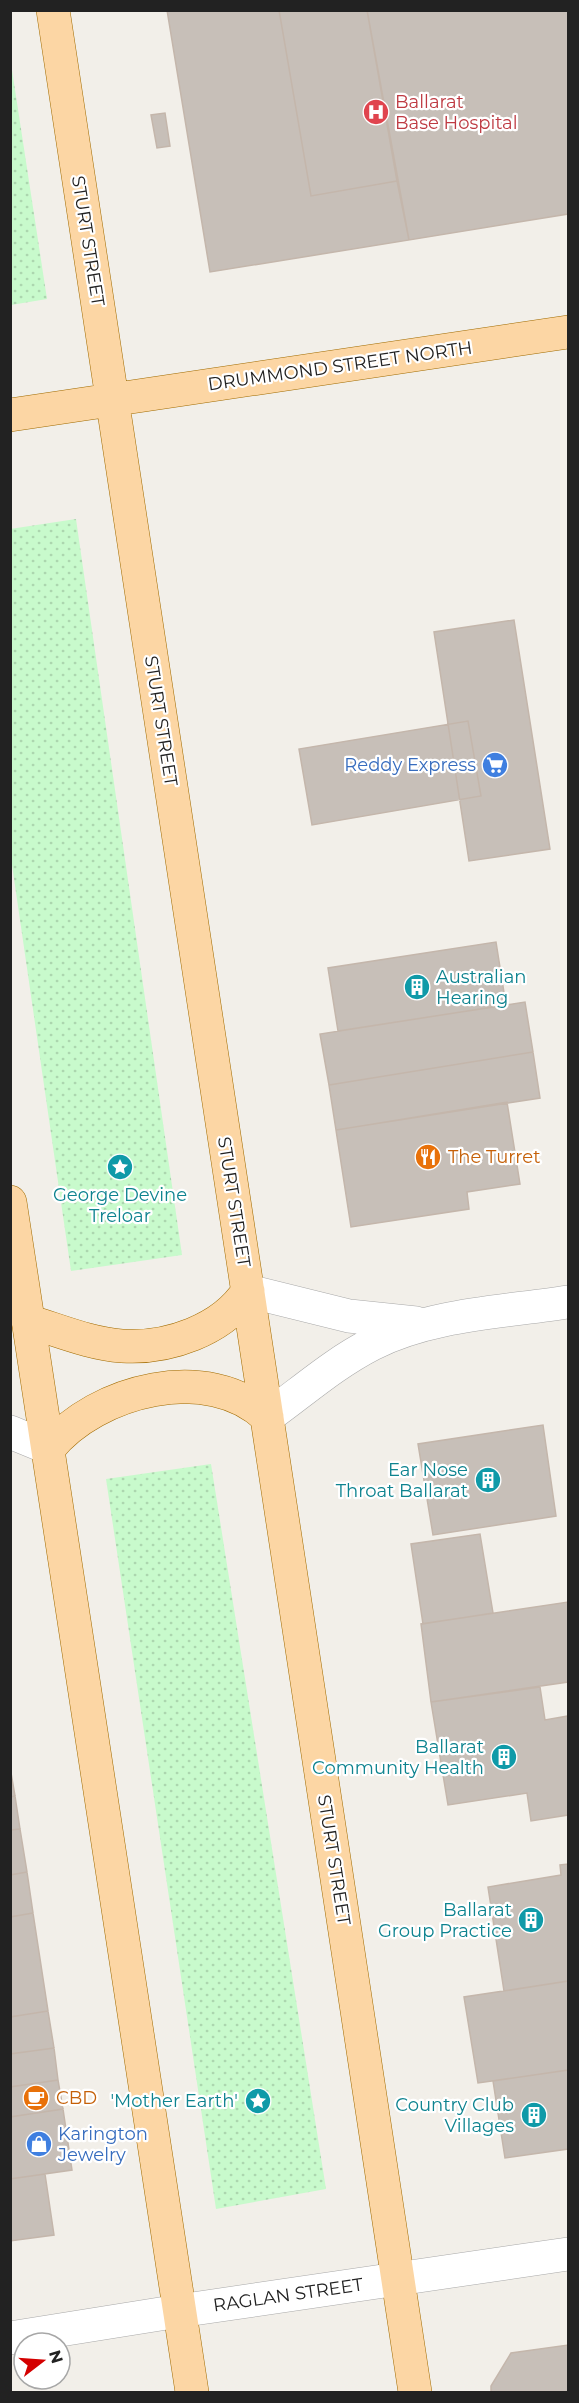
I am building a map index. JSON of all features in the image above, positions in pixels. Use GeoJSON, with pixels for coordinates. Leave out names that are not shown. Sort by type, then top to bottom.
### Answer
{"type":"FeatureCollection","features":[{"type":"Feature","properties":{"kind":"main road","name":"STURT STREET"},"geometry":{"type":"LineString","coordinates":[[53,10],[415,2392]]}},
{"type":"Feature","properties":{"kind":"main road","name":"DRUMMOND STREET NORTH"},"geometry":{"type":"LineString","coordinates":[[10,415],[568,332]]}},
{"type":"Feature","properties":{"kind":"main road"},"geometry":{"type":"LineString","coordinates":[[10,1202],[20,1331],[49,1448],[192,2392]]}},
{"type":"Feature","properties":{"kind":"main road"},"geometry":{"type":"LineString","coordinates":[[20,1331],[134,1346],[182,1337],[210,1326],[236,1309],[248,1291]]}},
{"type":"Feature","properties":{"kind":"main road"},"geometry":{"type":"LineString","coordinates":[[49,1448],[66,1429],[98,1407],[120,1399],[158,1391],[189,1387],[219,1391],[253,1404],[267,1417]]}},
{"type":"Feature","properties":{"kind":"street"},"geometry":{"type":"LineString","coordinates":[[248,1291],[372,1320],[441,1322]]}},
{"type":"Feature","properties":{"kind":"street"},"geometry":{"type":"LineString","coordinates":[[267,1417],[315,1379],[365,1348],[405,1332],[441,1322],[568,1302]]}},
{"type":"Feature","properties":{"kind":"street"},"geometry":{"type":"LineString","coordinates":[[10,1432],[49,1448]]}},
{"type":"Feature","properties":{"kind":"street","name":"RAGLAN STREET"},"geometry":{"type":"LineString","coordinates":[[10,2338],[568,2254]]}},
{"type":"Feature","properties":{"kind":"green space"},"geometry":{"type":"Polygon","coordinates":[[[10,57],[47,299],[11,305],[10,305],[10,57]]]}},
{"type":"Feature","properties":{"kind":"green space"},"geometry":{"type":"Polygon","coordinates":[[[76,519],[182,1255],[71,1271],[11,858],[10,529],[76,519]]]}},
{"type":"Feature","properties":{"kind":"green space"},"geometry":{"type":"Polygon","coordinates":[[[211,1464],[326,2189],[216,2209],[106,1479],[211,1464]]]}},
{"type":"Feature","properties":{"kind":"building"},"geometry":{"type":"Polygon","coordinates":[[[167,10],[279,10],[311,196],[397,181],[409,240],[210,272],[167,10]]]}},
{"type":"Feature","properties":{"kind":"building"},"geometry":{"type":"Polygon","coordinates":[[[279,10],[367,10],[397,181],[311,196],[279,10]]]}},
{"type":"Feature","properties":{"kind":"building"},"geometry":{"type":"Polygon","coordinates":[[[367,10],[568,10],[568,214],[409,240],[367,10]]]}},
{"type":"Feature","properties":{"kind":"building"},"geometry":{"type":"Polygon","coordinates":[[[165,113],[170,146],[157,148],[151,115],[165,113]]]}},
{"type":"Feature","properties":{"kind":"building","name":"Reddy Express"},"geometry":{"type":"Polygon","coordinates":[[[514,620],[550,849],[469,861],[434,632],[514,620]]]}},
{"type":"Feature","properties":{"kind":"building"},"geometry":{"type":"Polygon","coordinates":[[[468,721],[481,796],[312,825],[299,749],[468,721]]]}},
{"type":"Feature","properties":{"kind":"building","name":"Australian Hearing"},"geometry":{"type":"Polygon","coordinates":[[[496,942],[506,1005],[338,1031],[328,968],[496,942]]]}},
{"type":"Feature","properties":{"kind":"building"},"geometry":{"type":"Polygon","coordinates":[[[525,1002],[533,1052],[329,1085],[320,1034],[525,1002]]]}},
{"type":"Feature","properties":{"kind":"building"},"geometry":{"type":"Polygon","coordinates":[[[533,1052],[540,1098],[336,1130],[329,1085],[533,1052]]]}},
{"type":"Feature","properties":{"kind":"building","name":"The Turret"},"geometry":{"type":"Polygon","coordinates":[[[507,1102],[520,1184],[467,1192],[469,1209],[351,1227],[336,1130],[507,1102]]]}},
{"type":"Feature","properties":{"kind":"building","name":"Ear Nose Throat Ballarat"},"geometry":{"type":"Polygon","coordinates":[[[543,1425],[556,1516],[433,1535],[418,1444],[543,1425]]]}},
{"type":"Feature","properties":{"kind":"building"},"geometry":{"type":"Polygon","coordinates":[[[480,1534],[493,1613],[423,1624],[411,1544],[480,1534]]]}},
{"type":"Feature","properties":{"kind":"building"},"geometry":{"type":"Polygon","coordinates":[[[568,1602],[568,1682],[431,1702],[421,1624],[568,1602]]]}},
{"type":"Feature","properties":{"kind":"building","name":"Ballarat Community Health"},"geometry":{"type":"Polygon","coordinates":[[[540,1687],[545,1720],[568,1716],[568,1815],[531,1821],[527,1793],[448,1805],[431,1702],[540,1687]]]}},
{"type":"Feature","properties":{"kind":"building"},"geometry":{"type":"Polygon","coordinates":[[[10,1767],[15,1796],[10,1797],[10,1767]]]}},
{"type":"Feature","properties":{"kind":"building"},"geometry":{"type":"Polygon","coordinates":[[[15,1796],[20,1829],[10,1830],[10,1797],[15,1796]]]}},
{"type":"Feature","properties":{"kind":"building"},"geometry":{"type":"Polygon","coordinates":[[[20,1829],[27,1872],[10,1875],[10,1830],[20,1829]]]}},
{"type":"Feature","properties":{"kind":"building","name":"Ballarat Group Practice"},"geometry":{"type":"Polygon","coordinates":[[[568,1864],[568,1981],[504,1991],[488,1887],[561,1875],[560,1865],[568,1864]]]}},
{"type":"Feature","properties":{"kind":"building"},"geometry":{"type":"Polygon","coordinates":[[[27,1872],[33,1913],[10,1917],[10,1875],[27,1872]]]}},
{"type":"Feature","properties":{"kind":"building"},"geometry":{"type":"Polygon","coordinates":[[[33,1913],[48,2011],[10,2017],[10,1917],[33,1913]]]}},
{"type":"Feature","properties":{"kind":"building"},"geometry":{"type":"Polygon","coordinates":[[[568,1981],[568,2070],[478,2083],[464,1997],[568,1981]]]}},
{"type":"Feature","properties":{"kind":"building"},"geometry":{"type":"Polygon","coordinates":[[[48,2011],[54,2048],[10,2054],[10,2017],[48,2011]]]}},
{"type":"Feature","properties":{"kind":"building"},"geometry":{"type":"Polygon","coordinates":[[[54,2048],[58,2080],[10,2087],[10,2054],[54,2048]]]}},
{"type":"Feature","properties":{"kind":"building","name":"Country Club Villages"},"geometry":{"type":"Polygon","coordinates":[[[568,2070],[568,2149],[505,2158],[493,2081],[568,2070]]]}},
{"type":"Feature","properties":{"kind":"building","name":"CBD"},"geometry":{"type":"Polygon","coordinates":[[[58,2080],[63,2109],[10,2117],[10,2087],[58,2080]]]}},
{"type":"Feature","properties":{"kind":"building","name":"Karington Jewelry"},"geometry":{"type":"Polygon","coordinates":[[[63,2109],[72,2170],[10,2179],[10,2117],[63,2109]]]}},
{"type":"Feature","properties":{"kind":"building"},"geometry":{"type":"Polygon","coordinates":[[[45,2174],[54,2235],[10,2241],[10,2179],[45,2174]]]}},
{"type":"Feature","properties":{"kind":"building"},"geometry":{"type":"Polygon","coordinates":[[[568,2345],[568,2392],[491,2392],[491,2386],[511,2353],[568,2345]]]}},
{"type":"Feature","properties":{"kind":"place","name":"Ballarat Base Hospital"},"geometry":{"type":"Point","coordinates":[376,112]}},
{"type":"Feature","properties":{"kind":"place","name":"Reddy Express"},"geometry":{"type":"Point","coordinates":[495,765]}},
{"type":"Feature","properties":{"kind":"place","name":"Australian Hearing"},"geometry":{"type":"Point","coordinates":[417,987]}},
{"type":"Feature","properties":{"kind":"place","name":"The Turret"},"geometry":{"type":"Point","coordinates":[428,1157]}},
{"type":"Feature","properties":{"kind":"place","name":"George Devine Treloar"},"geometry":{"type":"Point","coordinates":[120,1167]}},
{"type":"Feature","properties":{"kind":"place","name":"Ear Nose Throat Ballarat"},"geometry":{"type":"Point","coordinates":[488,1480]}},
{"type":"Feature","properties":{"kind":"place","name":"Ballarat Community Health"},"geometry":{"type":"Point","coordinates":[504,1757]}},
{"type":"Feature","properties":{"kind":"place","name":"Ballarat Group Practice"},"geometry":{"type":"Point","coordinates":[531,1920]}},
{"type":"Feature","properties":{"kind":"place","name":"CBD"},"geometry":{"type":"Point","coordinates":[36,2098]}},
{"type":"Feature","properties":{"kind":"place","name":"'Mother Earth'"},"geometry":{"type":"Point","coordinates":[258,2101]}},
{"type":"Feature","properties":{"kind":"place","name":"Country Club Villages"},"geometry":{"type":"Point","coordinates":[534,2115]}},
{"type":"Feature","properties":{"kind":"place","name":"Karington Jewelry"},"geometry":{"type":"Point","coordinates":[39,2144]}}]}
